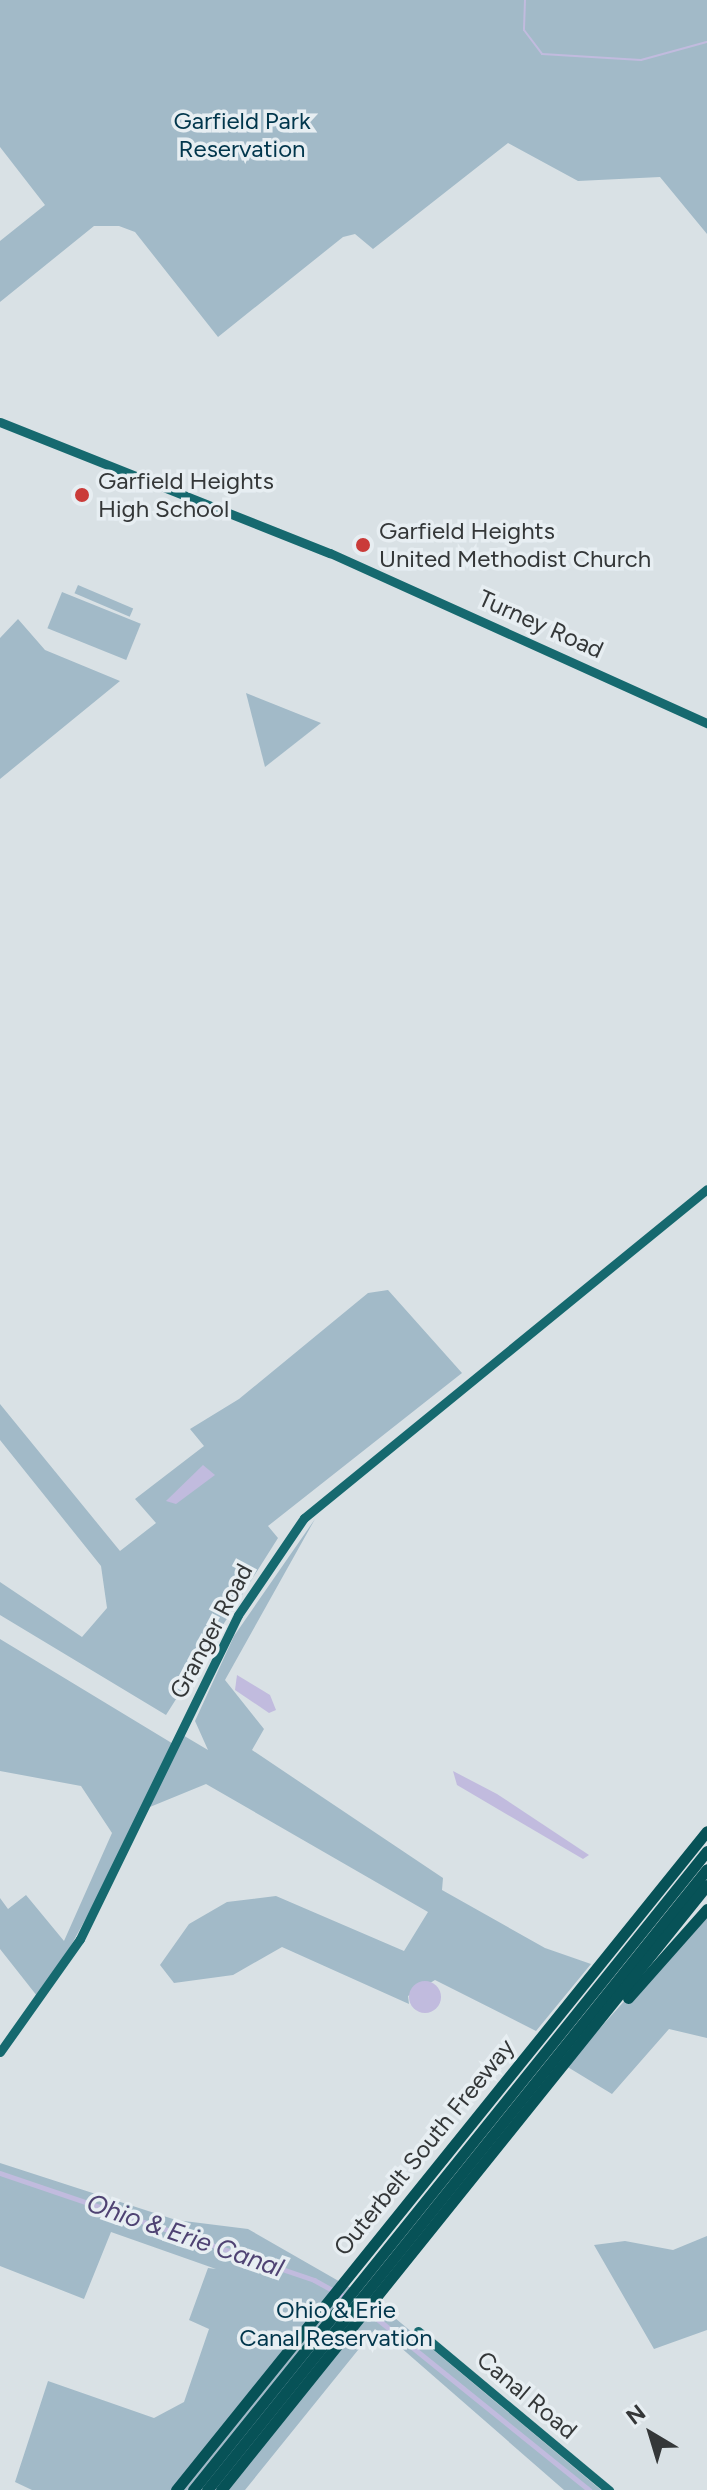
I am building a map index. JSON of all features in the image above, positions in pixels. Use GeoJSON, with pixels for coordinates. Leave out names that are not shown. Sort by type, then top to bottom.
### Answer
{"type":"FeatureCollection","features":[{"type":"Feature","properties":{"kind":"highway","name":"Outerbelt South Freeway"},"geometry":{"type":"LineString","coordinates":[[176,2490],[707,1831]]}},
{"type":"Feature","properties":{"kind":"highway"},"geometry":{"type":"LineString","coordinates":[[207,2490],[614,1977],[707,1851]]}},
{"type":"Feature","properties":{"kind":"highway"},"geometry":{"type":"LineString","coordinates":[[193,2490],[614,1977],[707,1869]]}},
{"type":"Feature","properties":{"kind":"highway"},"geometry":{"type":"LineString","coordinates":[[632,1989],[707,1885]]}},
{"type":"Feature","properties":{"kind":"highway"},"geometry":{"type":"LineString","coordinates":[[221,2490],[609,2013],[707,1909]]}},
{"type":"Feature","properties":{"kind":"main road","name":"Turney Road"},"geometry":{"type":"LineString","coordinates":[[0,422],[330,553],[707,723]]}},
{"type":"Feature","properties":{"kind":"main road","name":"Granger Road"},"geometry":{"type":"LineString","coordinates":[[0,2052],[80,1939],[238,1615],[304,1518],[707,1189]]}},
{"type":"Feature","properties":{"kind":"main road","name":"Canal Road"},"geometry":{"type":"LineString","coordinates":[[418,2331],[609,2490]]}},
{"type":"Feature","properties":{"kind":"green space","name":"Garfield Park Reservation"},"geometry":{"type":"Polygon","coordinates":[[[0,0],[707,0],[707,234],[660,177],[578,181],[508,143],[373,249],[355,234],[343,237],[218,337],[135,232],[119,226],[94,226],[0,302],[0,241],[45,205],[0,147],[0,0]]]}},
{"type":"Feature","properties":{"kind":"green space"},"geometry":{"type":"Polygon","coordinates":[[[78,585],[133,608],[130,617],[74,593],[78,585]]]}},
{"type":"Feature","properties":{"kind":"green space"},"geometry":{"type":"Polygon","coordinates":[[[62,592],[141,624],[126,660],[47,628],[62,592]]]}},
{"type":"Feature","properties":{"kind":"green space"},"geometry":{"type":"Polygon","coordinates":[[[18,619],[45,650],[120,681],[0,779],[0,638],[18,619]]]}},
{"type":"Feature","properties":{"kind":"green space"},"geometry":{"type":"Polygon","coordinates":[[[246,693],[321,723],[265,767],[246,693]]]}},
{"type":"Feature","properties":{"kind":"green space"},"geometry":{"type":"Polygon","coordinates":[[[388,1290],[462,1373],[268,1526],[278,1538],[166,1715],[0,1615],[0,1582],[82,1637],[107,1608],[101,1566],[0,1440],[0,1404],[120,1551],[156,1523],[135,1499],[204,1446],[190,1429],[239,1399],[368,1293],[388,1290]]]}},
{"type":"Feature","properties":{"kind":"green space"},"geometry":{"type":"Polygon","coordinates":[[[315,1519],[225,1680],[264,1729],[252,1750],[443,1878],[442,1890],[545,1948],[591,1964],[536,2031],[435,1980],[408,1996],[409,2004],[282,1947],[233,1975],[174,1983],[160,1965],[189,1924],[227,1902],[276,1896],[404,1951],[428,1912],[206,1784],[145,1809],[41,2001],[0,1949],[0,1898],[8,1909],[26,1895],[64,1941],[112,1833],[81,1786],[0,1771],[0,1639],[175,1745],[181,1734],[208,1750],[195,1721],[234,1636],[315,1519]]]}},
{"type":"Feature","properties":{"kind":"green space"},"geometry":{"type":"Polygon","coordinates":[[[707,1909],[707,2038],[669,2029],[612,2094],[566,2066],[707,1909]]]}},
{"type":"Feature","properties":{"kind":"green space","name":"Ohio & Erie Canal Reservation"},"geometry":{"type":"Polygon","coordinates":[[[0,2163],[176,2220],[248,2229],[377,2303],[601,2490],[564,2490],[399,2346],[385,2346],[393,2341],[375,2329],[245,2490],[32,2490],[15,2482],[48,2381],[154,2418],[184,2402],[209,2329],[189,2320],[208,2268],[216,2269],[111,2232],[84,2299],[0,2266],[0,2163]]]}},
{"type":"Feature","properties":{"kind":"green space"},"geometry":{"type":"Polygon","coordinates":[[[707,2236],[707,2330],[654,2349],[594,2245],[625,2241],[673,2250],[707,2236]]]}},
{"type":"Feature","properties":{"kind":"shaded area"},"geometry":{"type":"Polygon","coordinates":[[[203,1465],[215,1475],[176,1504],[166,1501],[203,1465]]]}},
{"type":"Feature","properties":{"kind":"shaded area"},"geometry":{"type":"Polygon","coordinates":[[[237,1675],[270,1695],[276,1710],[269,1713],[235,1690],[237,1675]]]}},
{"type":"Feature","properties":{"kind":"shaded area"},"geometry":{"type":"Polygon","coordinates":[[[453,1771],[497,1794],[589,1855],[583,1859],[457,1785],[453,1771]]]}},
{"type":"Feature","properties":{"kind":"shaded area"},"geometry":{"type":"Polygon","coordinates":[[[425,1981],[436,1986],[441,1997],[436,2008],[425,2013],[414,2008],[409,1997],[414,1986],[425,1981]]]}},
{"type":"Feature","properties":{"kind":"waterway"},"geometry":{"type":"LineString","coordinates":[[525,0],[524,30],[542,54],[641,60],[707,42]]}},
{"type":"Feature","properties":{"kind":"waterway","name":"Ohio & Erie Canal"},"geometry":{"type":"LineString","coordinates":[[0,2173],[314,2280],[347,2298]]}},
{"type":"Feature","properties":{"kind":"waterway","name":"Ohio & Erie Canal"},"geometry":{"type":"LineString","coordinates":[[366,2310],[589,2490]]}},
{"type":"Feature","properties":{"kind":"place","name":"Garfield Heights High School"},"geometry":{"type":"Point","coordinates":[82,495]}},
{"type":"Feature","properties":{"kind":"place","name":"Garfield Heights United Methodist Church"},"geometry":{"type":"Point","coordinates":[363,545]}}]}
